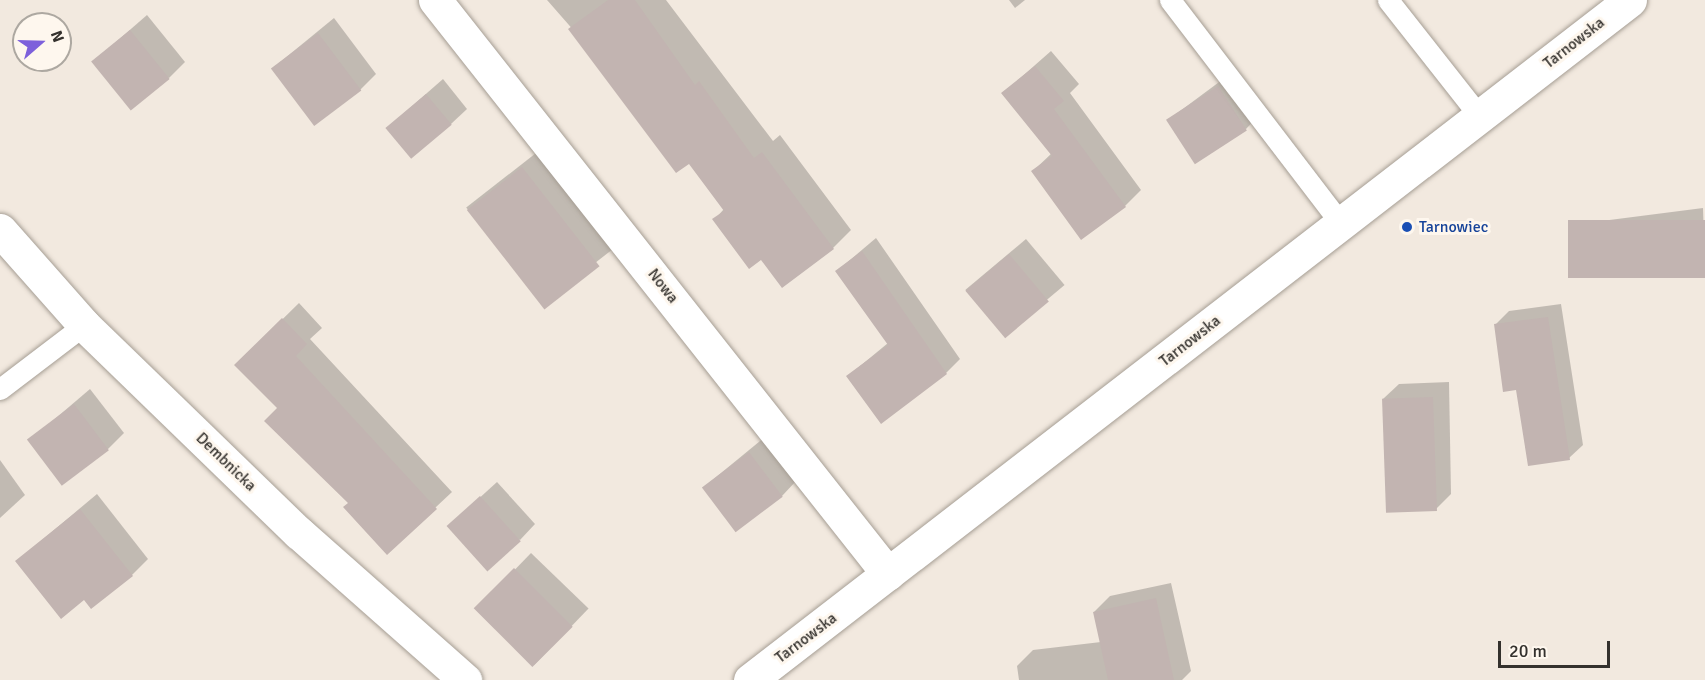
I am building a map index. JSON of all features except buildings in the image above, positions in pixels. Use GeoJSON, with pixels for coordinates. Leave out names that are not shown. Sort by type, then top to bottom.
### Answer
{"type":"FeatureCollection","features":[{"type":"Feature","properties":{"kind":"street","name":"Nowa"},"geometry":{"type":"LineString","coordinates":[[435,0],[888,574]]}},
{"type":"Feature","properties":{"kind":"street","name":"Tarnowska"},"geometry":{"type":"LineString","coordinates":[[750,680],[1630,0]]}},
{"type":"Feature","properties":{"kind":"street","name":"Dembnicka"},"geometry":{"type":"LineString","coordinates":[[0,230],[84,325],[299,533],[465,680]]}},
{"type":"Feature","properties":{"kind":"lane"},"geometry":{"type":"LineString","coordinates":[[1170,0],[1341,224]]}},
{"type":"Feature","properties":{"kind":"lane"},"geometry":{"type":"LineString","coordinates":[[1388,0],[1480,117]]}},
{"type":"Feature","properties":{"kind":"lane"},"geometry":{"type":"LineString","coordinates":[[0,389],[84,325]]}},
{"type":"Feature","properties":{"kind":"place","name":"Tarnowiec"},"geometry":{"type":"Point","coordinates":[1407,227]}}]}
